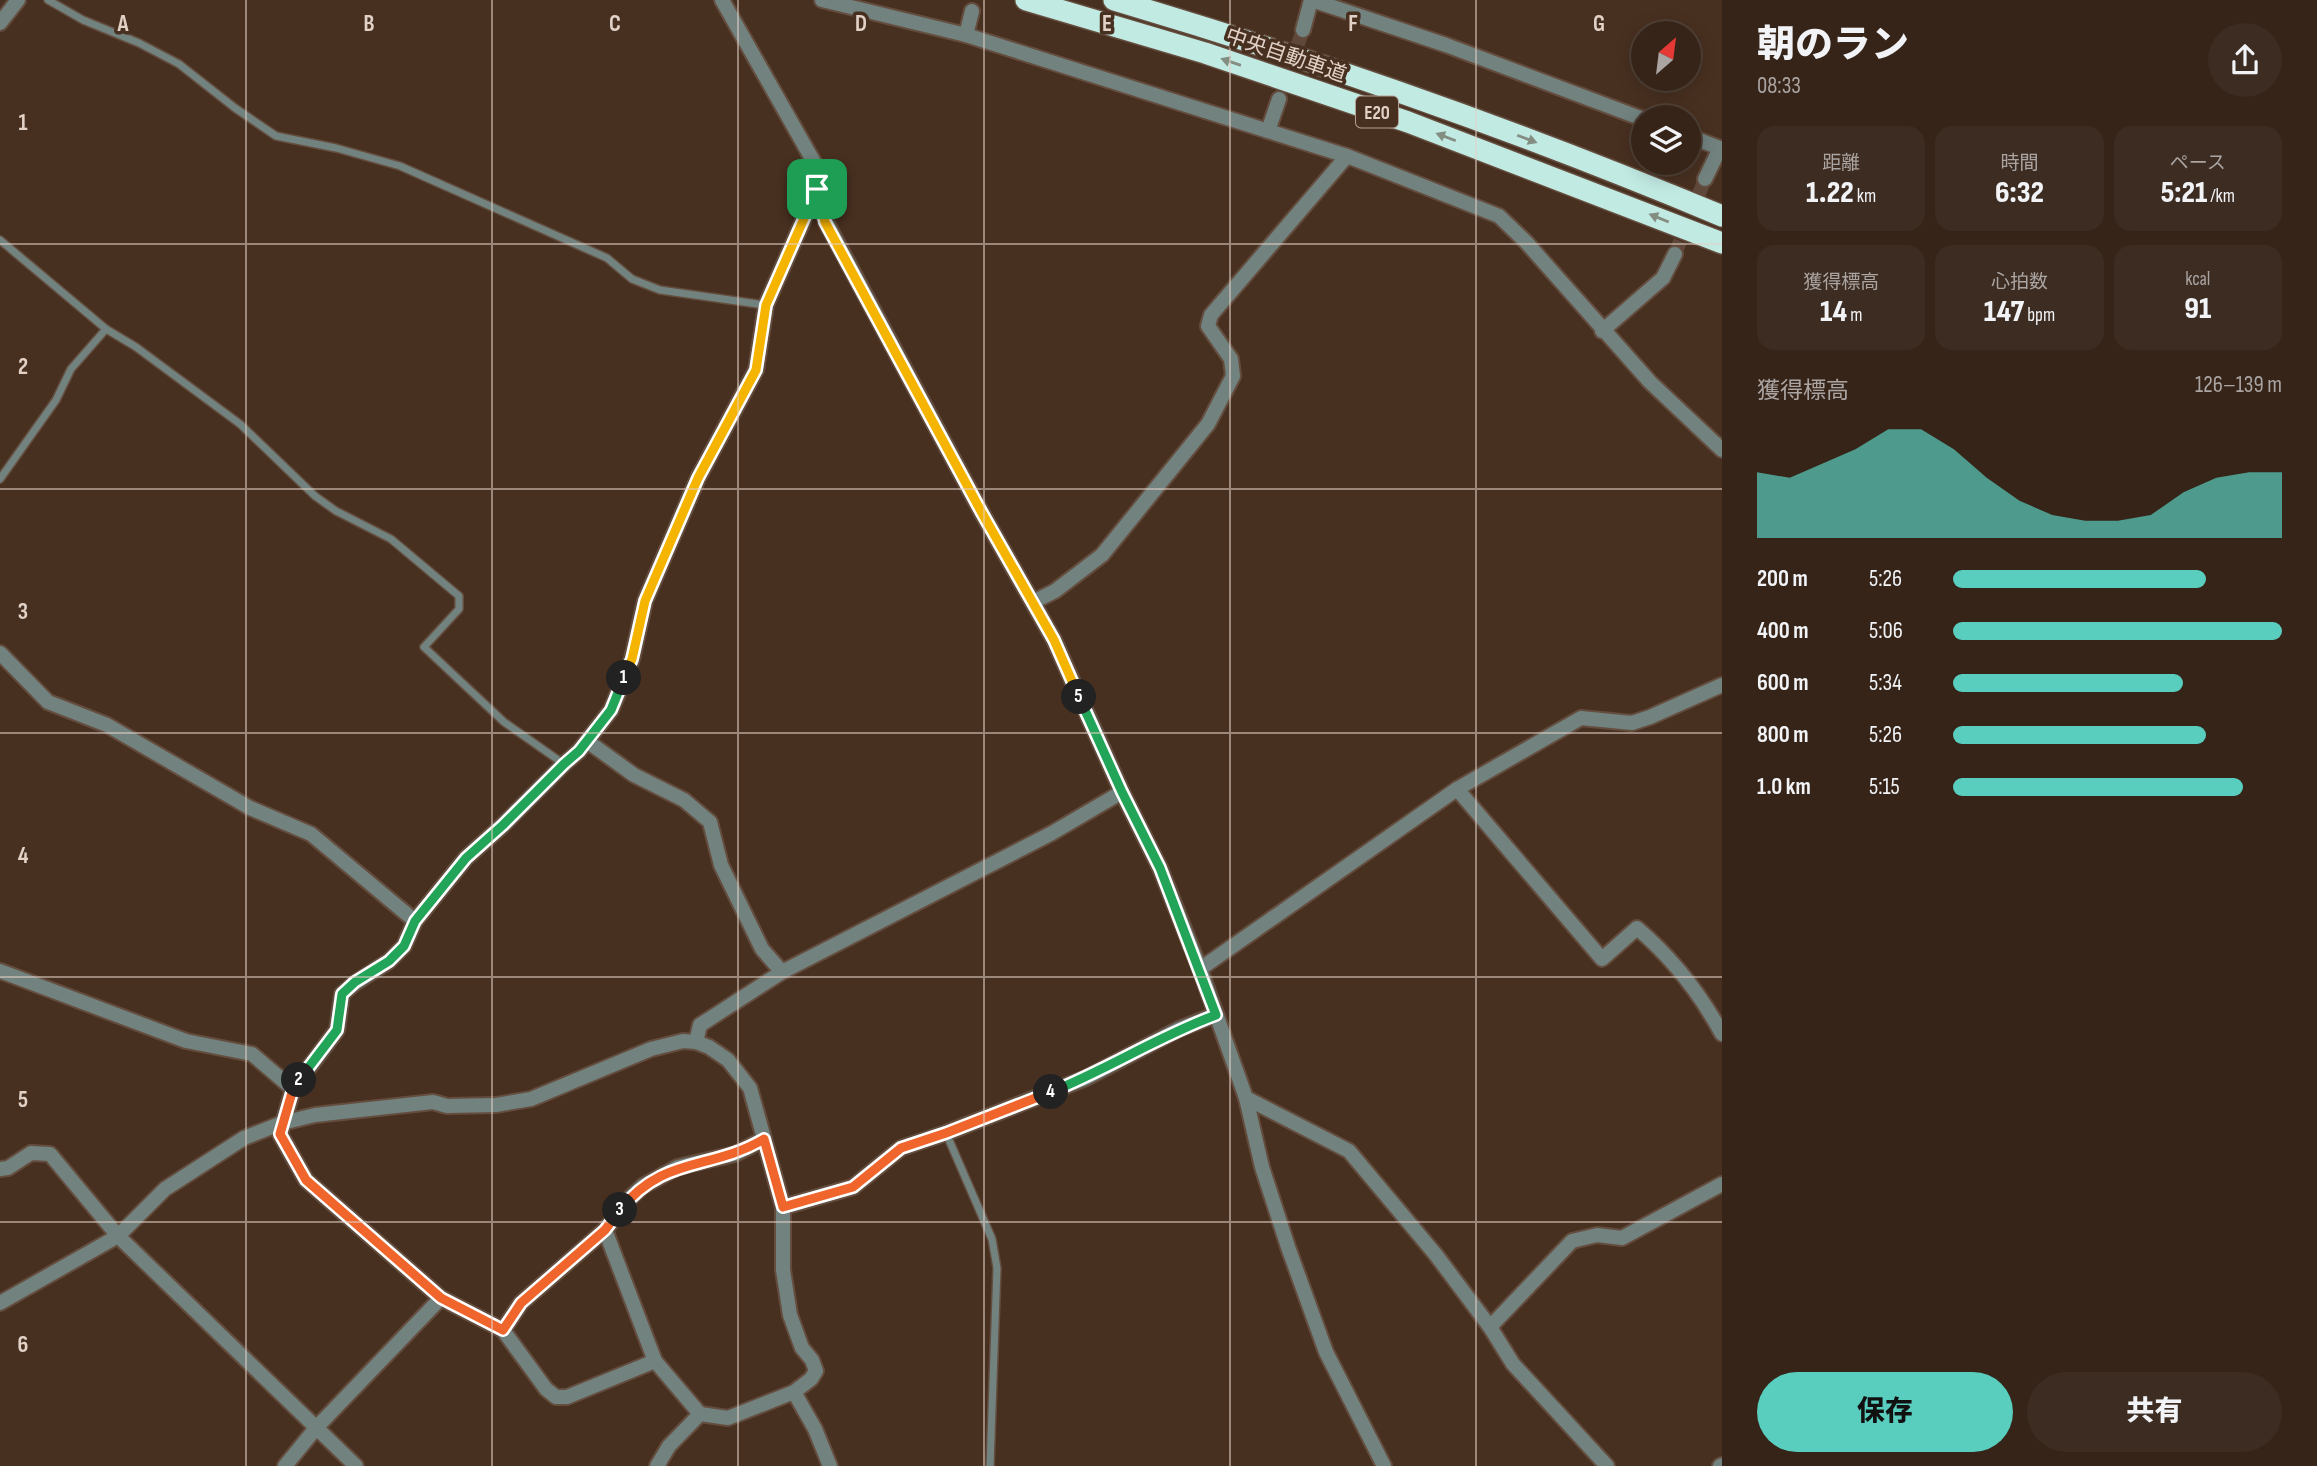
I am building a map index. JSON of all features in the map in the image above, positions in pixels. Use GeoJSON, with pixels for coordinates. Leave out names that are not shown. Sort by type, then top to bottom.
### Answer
{"type":"FeatureCollection","features":[{"type":"Feature","properties":{"kind":"highway","name":"中央自動車道"},"geometry":{"type":"LineString","coordinates":[[1026,0],[1205,53],[1408,122],[1722,243]]}},
{"type":"Feature","properties":{"kind":"highway","name":"中央自動車道"},"geometry":{"type":"LineString","coordinates":[[1114,0],[1212,29],[1416,97],[1722,216]]}},
{"type":"Feature","properties":{"kind":"street"},"geometry":{"type":"LineString","coordinates":[[0,23],[18,0]]}},
{"type":"Feature","properties":{"kind":"street"},"geometry":{"type":"LineString","coordinates":[[722,0],[815,164],[817,189],[825,222],[1054,640],[1122,792],[1160,868],[1246,1098],[1262,1167],[1326,1352],[1384,1466]]}},
{"type":"Feature","properties":{"kind":"street"},"geometry":{"type":"LineString","coordinates":[[822,0],[965,35],[1347,156],[1499,216],[1650,382],[1722,450]]}},
{"type":"Feature","properties":{"kind":"street"},"geometry":{"type":"LineString","coordinates":[[1303,30],[1311,0],[1446,45],[1631,114]]}},
{"type":"Feature","properties":{"kind":"street"},"geometry":{"type":"LineString","coordinates":[[965,35],[972,11]]}},
{"type":"Feature","properties":{"kind":"street"},"geometry":{"type":"LineString","coordinates":[[1268,131],[1279,99]]}},
{"type":"Feature","properties":{"kind":"street"},"geometry":{"type":"LineString","coordinates":[[1701,141],[1721,149],[1705,179]]}},
{"type":"Feature","properties":{"kind":"street"},"geometry":{"type":"LineString","coordinates":[[1033,603],[1055,591],[1102,555],[1208,424],[1233,376],[1231,359],[1208,326],[1211,315],[1347,156]]}},
{"type":"Feature","properties":{"kind":"street"},"geometry":{"type":"LineString","coordinates":[[655,1361],[567,1397],[556,1397],[546,1389],[503,1330],[441,1298],[306,1180],[280,1134],[293,1089],[337,1030],[342,994],[355,982],[389,961],[404,946],[415,921],[466,858],[579,751],[611,710],[632,659],[645,601],[698,478],[756,370],[766,305],[817,189]]}},
{"type":"Feature","properties":{"kind":"street"},"geometry":{"type":"LineString","coordinates":[[1602,331],[1663,278],[1675,254]]}},
{"type":"Feature","properties":{"kind":"street"},"geometry":{"type":"LineString","coordinates":[[0,653],[48,702],[107,725],[250,808],[311,834],[415,921]]}},
{"type":"Feature","properties":{"kind":"street"},"geometry":{"type":"LineString","coordinates":[[1200,969],[1457,789],[1581,718],[1632,723],[1722,685]]}},
{"type":"Feature","properties":{"kind":"street"},"geometry":{"type":"LineString","coordinates":[[587,741],[634,775],[684,800],[709,822],[721,866],[762,949],[782,972]]}},
{"type":"Feature","properties":{"kind":"street"},"geometry":{"type":"LineString","coordinates":[[1457,789],[1602,959],[1637,928],[1661,949],[1713,1017],[1722,1034]]}},
{"type":"Feature","properties":{"kind":"street"},"geometry":{"type":"LineString","coordinates":[[696,1042],[700,1025],[782,972],[1052,833],[1122,792]]}},
{"type":"Feature","properties":{"kind":"street"},"geometry":{"type":"LineString","coordinates":[[0,971],[186,1041],[252,1054],[293,1089]]}},
{"type":"Feature","properties":{"kind":"street"},"geometry":{"type":"LineString","coordinates":[[783,1207],[853,1187],[901,1148],[1086,1078],[1179,1029],[1216,1015]]}},
{"type":"Feature","properties":{"kind":"street"},"geometry":{"type":"LineString","coordinates":[[0,1303],[118,1236],[165,1189],[244,1138],[282,1123],[315,1115],[433,1102],[447,1106],[484,1105],[531,1099],[659,1046],[684,1041],[696,1042],[728,1060],[750,1088],[783,1207],[783,1270],[789,1315],[802,1348],[813,1360],[816,1371],[811,1380],[794,1392],[728,1418],[701,1413],[655,1361],[605,1230]]}},
{"type":"Feature","properties":{"kind":"street"},"geometry":{"type":"LineString","coordinates":[[1246,1098],[1349,1152],[1436,1255],[1490,1327],[1513,1364],[1607,1466]]}},
{"type":"Feature","properties":{"kind":"street"},"geometry":{"type":"LineString","coordinates":[[503,1330],[521,1303],[605,1230],[629,1199],[659,1175],[678,1167],[735,1154],[764,1139]]}},
{"type":"Feature","properties":{"kind":"street"},"geometry":{"type":"LineString","coordinates":[[0,1169],[8,1168],[31,1153],[50,1154],[118,1236],[354,1465]]}},
{"type":"Feature","properties":{"kind":"street"},"geometry":{"type":"LineString","coordinates":[[1490,1327],[1572,1241],[1597,1236],[1622,1238],[1722,1185]]}},
{"type":"Feature","properties":{"kind":"street"},"geometry":{"type":"LineString","coordinates":[[285,1466],[316,1428],[441,1298]]}},
{"type":"Feature","properties":{"kind":"street"},"geometry":{"type":"LineString","coordinates":[[794,1392],[815,1429],[830,1466]]}},
{"type":"Feature","properties":{"kind":"street"},"geometry":{"type":"LineString","coordinates":[[657,1466],[669,1446],[701,1413]]}},
{"type":"Feature","properties":{"kind":"lane"},"geometry":{"type":"LineString","coordinates":[[48,0],[83,20],[139,43],[179,64],[276,136],[335,148],[400,166],[607,258],[632,279],[660,290],[766,305]]}},
{"type":"Feature","properties":{"kind":"lane"},"geometry":{"type":"LineString","coordinates":[[0,240],[106,329],[136,347],[240,425],[315,496],[336,511],[391,539],[459,596],[459,608],[424,647],[503,722],[564,764]]}},
{"type":"Feature","properties":{"kind":"lane"},"geometry":{"type":"LineString","coordinates":[[0,479],[56,400],[71,369],[106,329]]}},
{"type":"Feature","properties":{"kind":"lane"},"geometry":{"type":"LineString","coordinates":[[946,1133],[992,1239],[997,1268],[990,1466]]}},
{"type":"Feature","properties":{"kind":"tunnel"},"geometry":{"type":"LineString","coordinates":[[1282,88],[1303,30]]}},
{"type":"Feature","properties":{"kind":"tunnel"},"geometry":{"type":"LineString","coordinates":[[1675,254],[1705,179]]}},
{"type":"Feature","properties":{"kind":"route"},"geometry":{"type":"LineString","coordinates":[[817,189],[825,222],[982,513],[1054,640],[1122,792],[1160,868],[1216,1015],[1179,1029],[1086,1078],[901,1148],[853,1187],[783,1207],[764,1139],[735,1154],[678,1167],[659,1175],[629,1199],[605,1230],[521,1303],[503,1330],[441,1298],[306,1180],[280,1134],[282,1123],[293,1089],[337,1030],[342,994],[355,982],[389,961],[404,946],[415,921],[466,858],[579,751],[611,710],[632,659],[645,601],[698,478],[756,370],[766,305],[817,189]]}}]}
